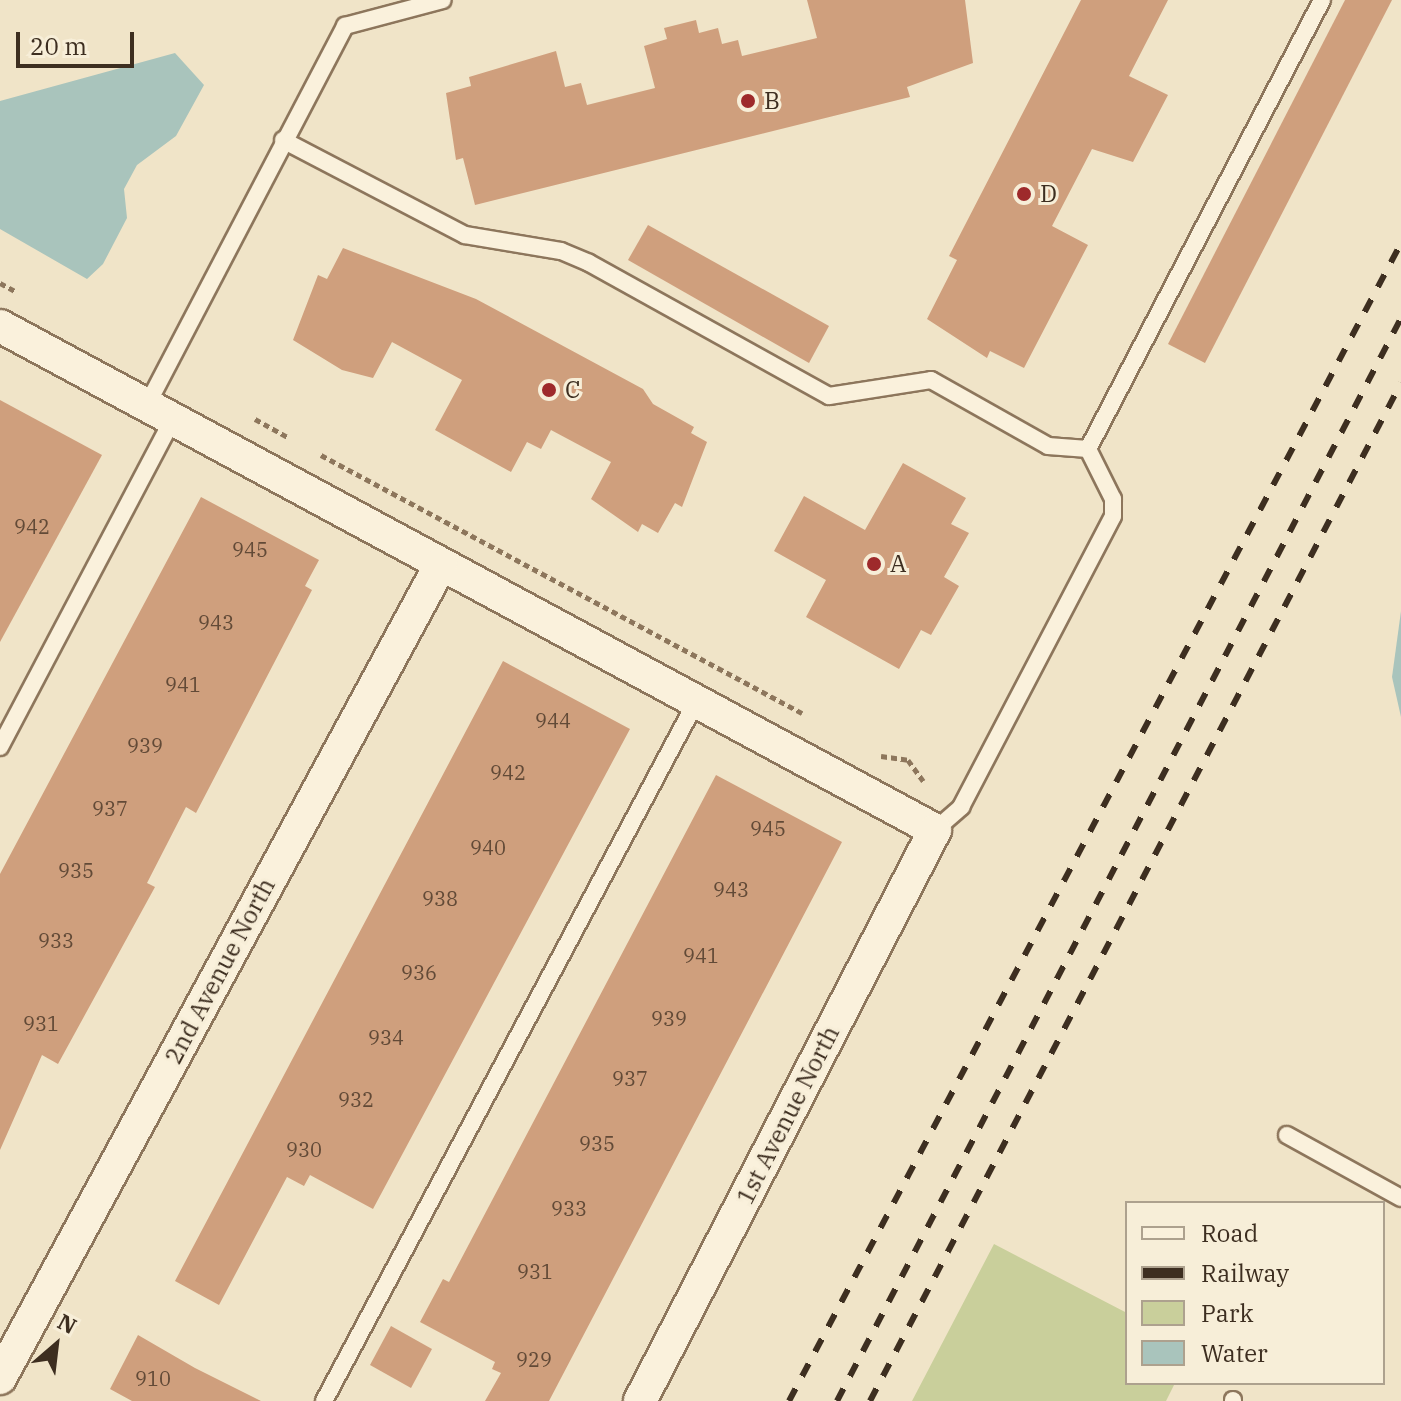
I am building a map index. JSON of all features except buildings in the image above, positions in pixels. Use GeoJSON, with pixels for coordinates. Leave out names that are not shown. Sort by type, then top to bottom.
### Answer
{"type":"FeatureCollection","features":[{"type":"Feature","properties":{"kind":"street"},"geometry":{"type":"LineString","coordinates":[[0,326],[935,830]]}},
{"type":"Feature","properties":{"kind":"street","name":"2nd Avenue North"},"geometry":{"type":"LineString","coordinates":[[0,1378],[441,564]]}},
{"type":"Feature","properties":{"kind":"street","name":"1st Avenue North"},"geometry":{"type":"LineString","coordinates":[[640,1401],[935,830]]}},
{"type":"Feature","properties":{"kind":"lane"},"geometry":{"type":"LineString","coordinates":[[0,747],[160,412],[283,140],[345,26],[443,0]]}},
{"type":"Feature","properties":{"kind":"lane"},"geometry":{"type":"LineString","coordinates":[[1088,449],[1322,0]]}},
{"type":"Feature","properties":{"kind":"lane"},"geometry":{"type":"LineString","coordinates":[[283,140],[465,235],[561,251],[589,263],[829,396],[931,380],[1048,446],[1088,449]]}},
{"type":"Feature","properties":{"kind":"lane"},"geometry":{"type":"LineString","coordinates":[[935,830],[961,807],[1113,516],[1113,499],[1088,449]]}},
{"type":"Feature","properties":{"kind":"lane"},"geometry":{"type":"LineString","coordinates":[[324,1401],[697,700]]}},
{"type":"Feature","properties":{"kind":"lane"},"geometry":{"type":"LineString","coordinates":[[1287,1135],[1401,1198]]}},
{"type":"Feature","properties":{"kind":"green space"},"geometry":{"type":"Polygon","coordinates":[[[994,1244],[1125,1312],[1125,1385],[1174,1385],[1166,1401],[912,1401],[994,1244]]]}},
{"type":"Feature","properties":{"kind":"water"},"geometry":{"type":"Polygon","coordinates":[[[175,53],[204,85],[176,136],[137,165],[124,189],[127,218],[103,264],[87,279],[0,229],[0,101],[175,53]]]}},
{"type":"Feature","properties":{"kind":"water"},"geometry":{"type":"Polygon","coordinates":[[[1401,611],[1401,717],[1392,677],[1401,611]]]}},
{"type":"Feature","properties":{"kind":"railway"},"geometry":{"type":"LineString","coordinates":[[789,1401],[1401,243]]}},
{"type":"Feature","properties":{"kind":"railway"},"geometry":{"type":"LineString","coordinates":[[837,1401],[1401,318]]}},
{"type":"Feature","properties":{"kind":"railway"},"geometry":{"type":"LineString","coordinates":[[870,1401],[1401,383]]}},
{"type":"Feature","properties":{"kind":"place","name":"B"},"geometry":{"type":"Point","coordinates":[748,101]}},
{"type":"Feature","properties":{"kind":"place","name":"D"},"geometry":{"type":"Point","coordinates":[1024,194]}},
{"type":"Feature","properties":{"kind":"place","name":"C"},"geometry":{"type":"Point","coordinates":[549,390]}},
{"type":"Feature","properties":{"kind":"place","name":"A"},"geometry":{"type":"Point","coordinates":[874,564]}}]}
